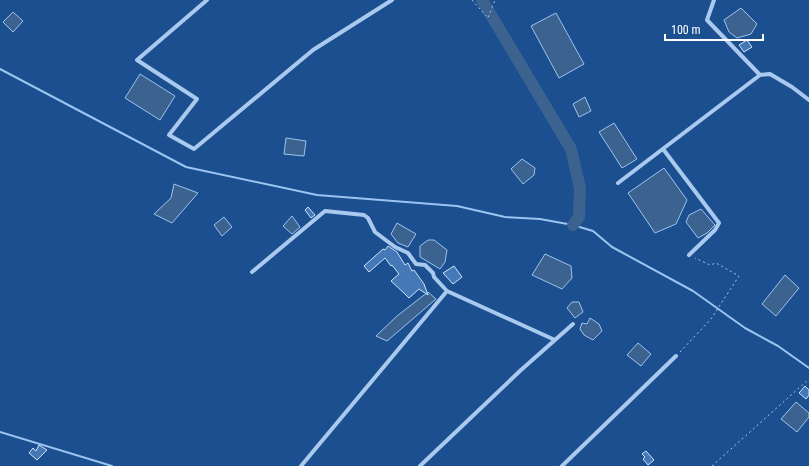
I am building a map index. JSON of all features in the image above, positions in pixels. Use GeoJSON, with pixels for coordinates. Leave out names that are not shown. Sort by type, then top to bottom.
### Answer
{"type":"FeatureCollection","features":[{"type":"Feature","properties":{"kind":"street"},"geometry":{"type":"LineString","coordinates":[[207,0],[137,60],[197,99],[169,135],[194,149],[313,50],[392,0]]}},
{"type":"Feature","properties":{"kind":"street"},"geometry":{"type":"LineString","coordinates":[[714,0],[707,20],[760,75]]}},
{"type":"Feature","properties":{"kind":"street"},"geometry":{"type":"LineString","coordinates":[[618,183],[760,75],[770,74],[792,87],[809,100]]}},
{"type":"Feature","properties":{"kind":"street"},"geometry":{"type":"LineString","coordinates":[[663,150],[720,223],[715,230],[689,255]]}},
{"type":"Feature","properties":{"kind":"street"},"geometry":{"type":"LineString","coordinates":[[252,272],[325,211],[364,215],[368,218],[375,232],[395,247],[408,253],[416,264],[425,265],[447,291],[555,340]]}},
{"type":"Feature","properties":{"kind":"street"},"geometry":{"type":"LineString","coordinates":[[301,466],[447,291]]}},
{"type":"Feature","properties":{"kind":"street"},"geometry":{"type":"LineString","coordinates":[[420,466],[573,324]]}},
{"type":"Feature","properties":{"kind":"street"},"geometry":{"type":"LineString","coordinates":[[562,466],[676,356]]}},
{"type":"Feature","properties":{"kind":"path"},"geometry":{"type":"LineString","coordinates":[[472,0],[488,18],[495,0]]}},
{"type":"Feature","properties":{"kind":"path"},"geometry":{"type":"LineString","coordinates":[[676,356],[711,319],[739,276],[716,263],[710,265],[689,255]]}},
{"type":"Feature","properties":{"kind":"path"},"geometry":{"type":"LineString","coordinates":[[712,466],[809,379]]}},
{"type":"Feature","properties":{"kind":"water"},"geometry":{"type":"Polygon","coordinates":[[[741,8],[757,24],[751,34],[737,38],[729,32],[724,20],[741,8]]]}},
{"type":"Feature","properties":{"kind":"water"},"geometry":{"type":"Polygon","coordinates":[[[13,12],[23,21],[13,32],[3,22],[13,12]]]}},
{"type":"Feature","properties":{"kind":"water"},"geometry":{"type":"Polygon","coordinates":[[[556,13],[584,64],[559,78],[531,26],[556,13]]]}},
{"type":"Feature","properties":{"kind":"water"},"geometry":{"type":"Polygon","coordinates":[[[140,74],[175,96],[160,120],[125,98],[140,74]]]}},
{"type":"Feature","properties":{"kind":"water"},"geometry":{"type":"Polygon","coordinates":[[[585,97],[591,111],[579,117],[573,104],[585,97]]]}},
{"type":"Feature","properties":{"kind":"water"},"geometry":{"type":"Polygon","coordinates":[[[614,123],[637,159],[622,168],[599,132],[614,123]]]}},
{"type":"Feature","properties":{"kind":"water"},"geometry":{"type":"Polygon","coordinates":[[[286,138],[306,141],[304,156],[284,154],[286,138]]]}},
{"type":"Feature","properties":{"kind":"water"},"geometry":{"type":"Polygon","coordinates":[[[522,159],[535,168],[534,175],[523,184],[511,169],[522,159]]]}},
{"type":"Feature","properties":{"kind":"water"},"geometry":{"type":"Polygon","coordinates":[[[664,168],[687,200],[676,224],[655,233],[628,193],[664,168]]]}},
{"type":"Feature","properties":{"kind":"water"},"geometry":{"type":"Polygon","coordinates":[[[174,184],[198,193],[172,223],[154,214],[171,198],[174,184]]]}},
{"type":"Feature","properties":{"kind":"water"},"geometry":{"type":"Polygon","coordinates":[[[701,209],[715,225],[707,233],[698,238],[686,222],[689,215],[701,209]]]}},
{"type":"Feature","properties":{"kind":"water"},"geometry":{"type":"Polygon","coordinates":[[[292,216],[300,227],[292,234],[283,226],[292,216]]]}},
{"type":"Feature","properties":{"kind":"water"},"geometry":{"type":"Polygon","coordinates":[[[224,217],[232,227],[222,236],[214,225],[224,217]]]}},
{"type":"Feature","properties":{"kind":"water"},"geometry":{"type":"Polygon","coordinates":[[[397,223],[416,234],[408,247],[398,243],[391,234],[397,223]]]}},
{"type":"Feature","properties":{"kind":"water"},"geometry":{"type":"Polygon","coordinates":[[[428,240],[434,240],[447,250],[445,262],[440,269],[420,257],[420,246],[428,240]]]}},
{"type":"Feature","properties":{"kind":"water"},"geometry":{"type":"Polygon","coordinates":[[[545,254],[571,266],[572,278],[562,289],[532,275],[545,254]]]}},
{"type":"Feature","properties":{"kind":"water"},"geometry":{"type":"Polygon","coordinates":[[[785,275],[799,288],[776,316],[762,304],[785,275]]]}},
{"type":"Feature","properties":{"kind":"water"},"geometry":{"type":"Polygon","coordinates":[[[428,292],[436,299],[387,341],[376,336],[397,316],[428,292]]]}},
{"type":"Feature","properties":{"kind":"water"},"geometry":{"type":"Polygon","coordinates":[[[572,302],[579,302],[583,312],[575,318],[567,308],[572,302]]]}},
{"type":"Feature","properties":{"kind":"water"},"geometry":{"type":"Polygon","coordinates":[[[590,318],[599,324],[602,331],[593,340],[584,335],[580,329],[582,323],[587,324],[590,318]]]}},
{"type":"Feature","properties":{"kind":"water"},"geometry":{"type":"Polygon","coordinates":[[[638,343],[651,354],[641,366],[627,355],[638,343]]]}},
{"type":"Feature","properties":{"kind":"water"},"geometry":{"type":"Polygon","coordinates":[[[796,402],[809,413],[809,417],[797,432],[781,419],[796,402]]]}},
{"type":"Feature","properties":{"kind":"building"},"geometry":{"type":"Polygon","coordinates":[[[747,40],[752,47],[744,52],[739,45],[747,40]]]}},
{"type":"Feature","properties":{"kind":"building"},"geometry":{"type":"Polygon","coordinates":[[[308,207],[315,215],[311,218],[305,210],[308,207]]]}},
{"type":"Feature","properties":{"kind":"building"},"geometry":{"type":"Polygon","coordinates":[[[388,246],[397,252],[405,265],[408,263],[412,271],[414,270],[424,284],[428,295],[419,289],[409,298],[391,281],[399,274],[385,258],[369,272],[364,266],[388,246]]]}},
{"type":"Feature","properties":{"kind":"building"},"geometry":{"type":"Polygon","coordinates":[[[454,266],[462,277],[453,284],[443,273],[454,266]]]}},
{"type":"Feature","properties":{"kind":"building"},"geometry":{"type":"Polygon","coordinates":[[[805,386],[809,390],[809,395],[806,399],[799,393],[805,386]]]}},
{"type":"Feature","properties":{"kind":"building"},"geometry":{"type":"Polygon","coordinates":[[[39,445],[47,450],[37,460],[29,453],[33,448],[36,451],[39,445]]]}},
{"type":"Feature","properties":{"kind":"building"},"geometry":{"type":"Polygon","coordinates":[[[646,451],[654,460],[648,465],[643,459],[645,457],[642,454],[646,451]]]}},
{"type":"Feature","properties":{"kind":"waterway"},"geometry":{"type":"LineString","coordinates":[[482,0],[571,149],[580,188],[579,217],[573,225]]}},
{"type":"Feature","properties":{"kind":"waterway"},"geometry":{"type":"LineString","coordinates":[[0,69],[186,167],[317,195],[457,206],[505,217],[540,219],[573,225],[593,231],[612,247],[693,291],[745,328],[778,346],[809,368]]}},
{"type":"Feature","properties":{"kind":"waterway"},"geometry":{"type":"LineString","coordinates":[[0,432],[112,466]]}}]}
